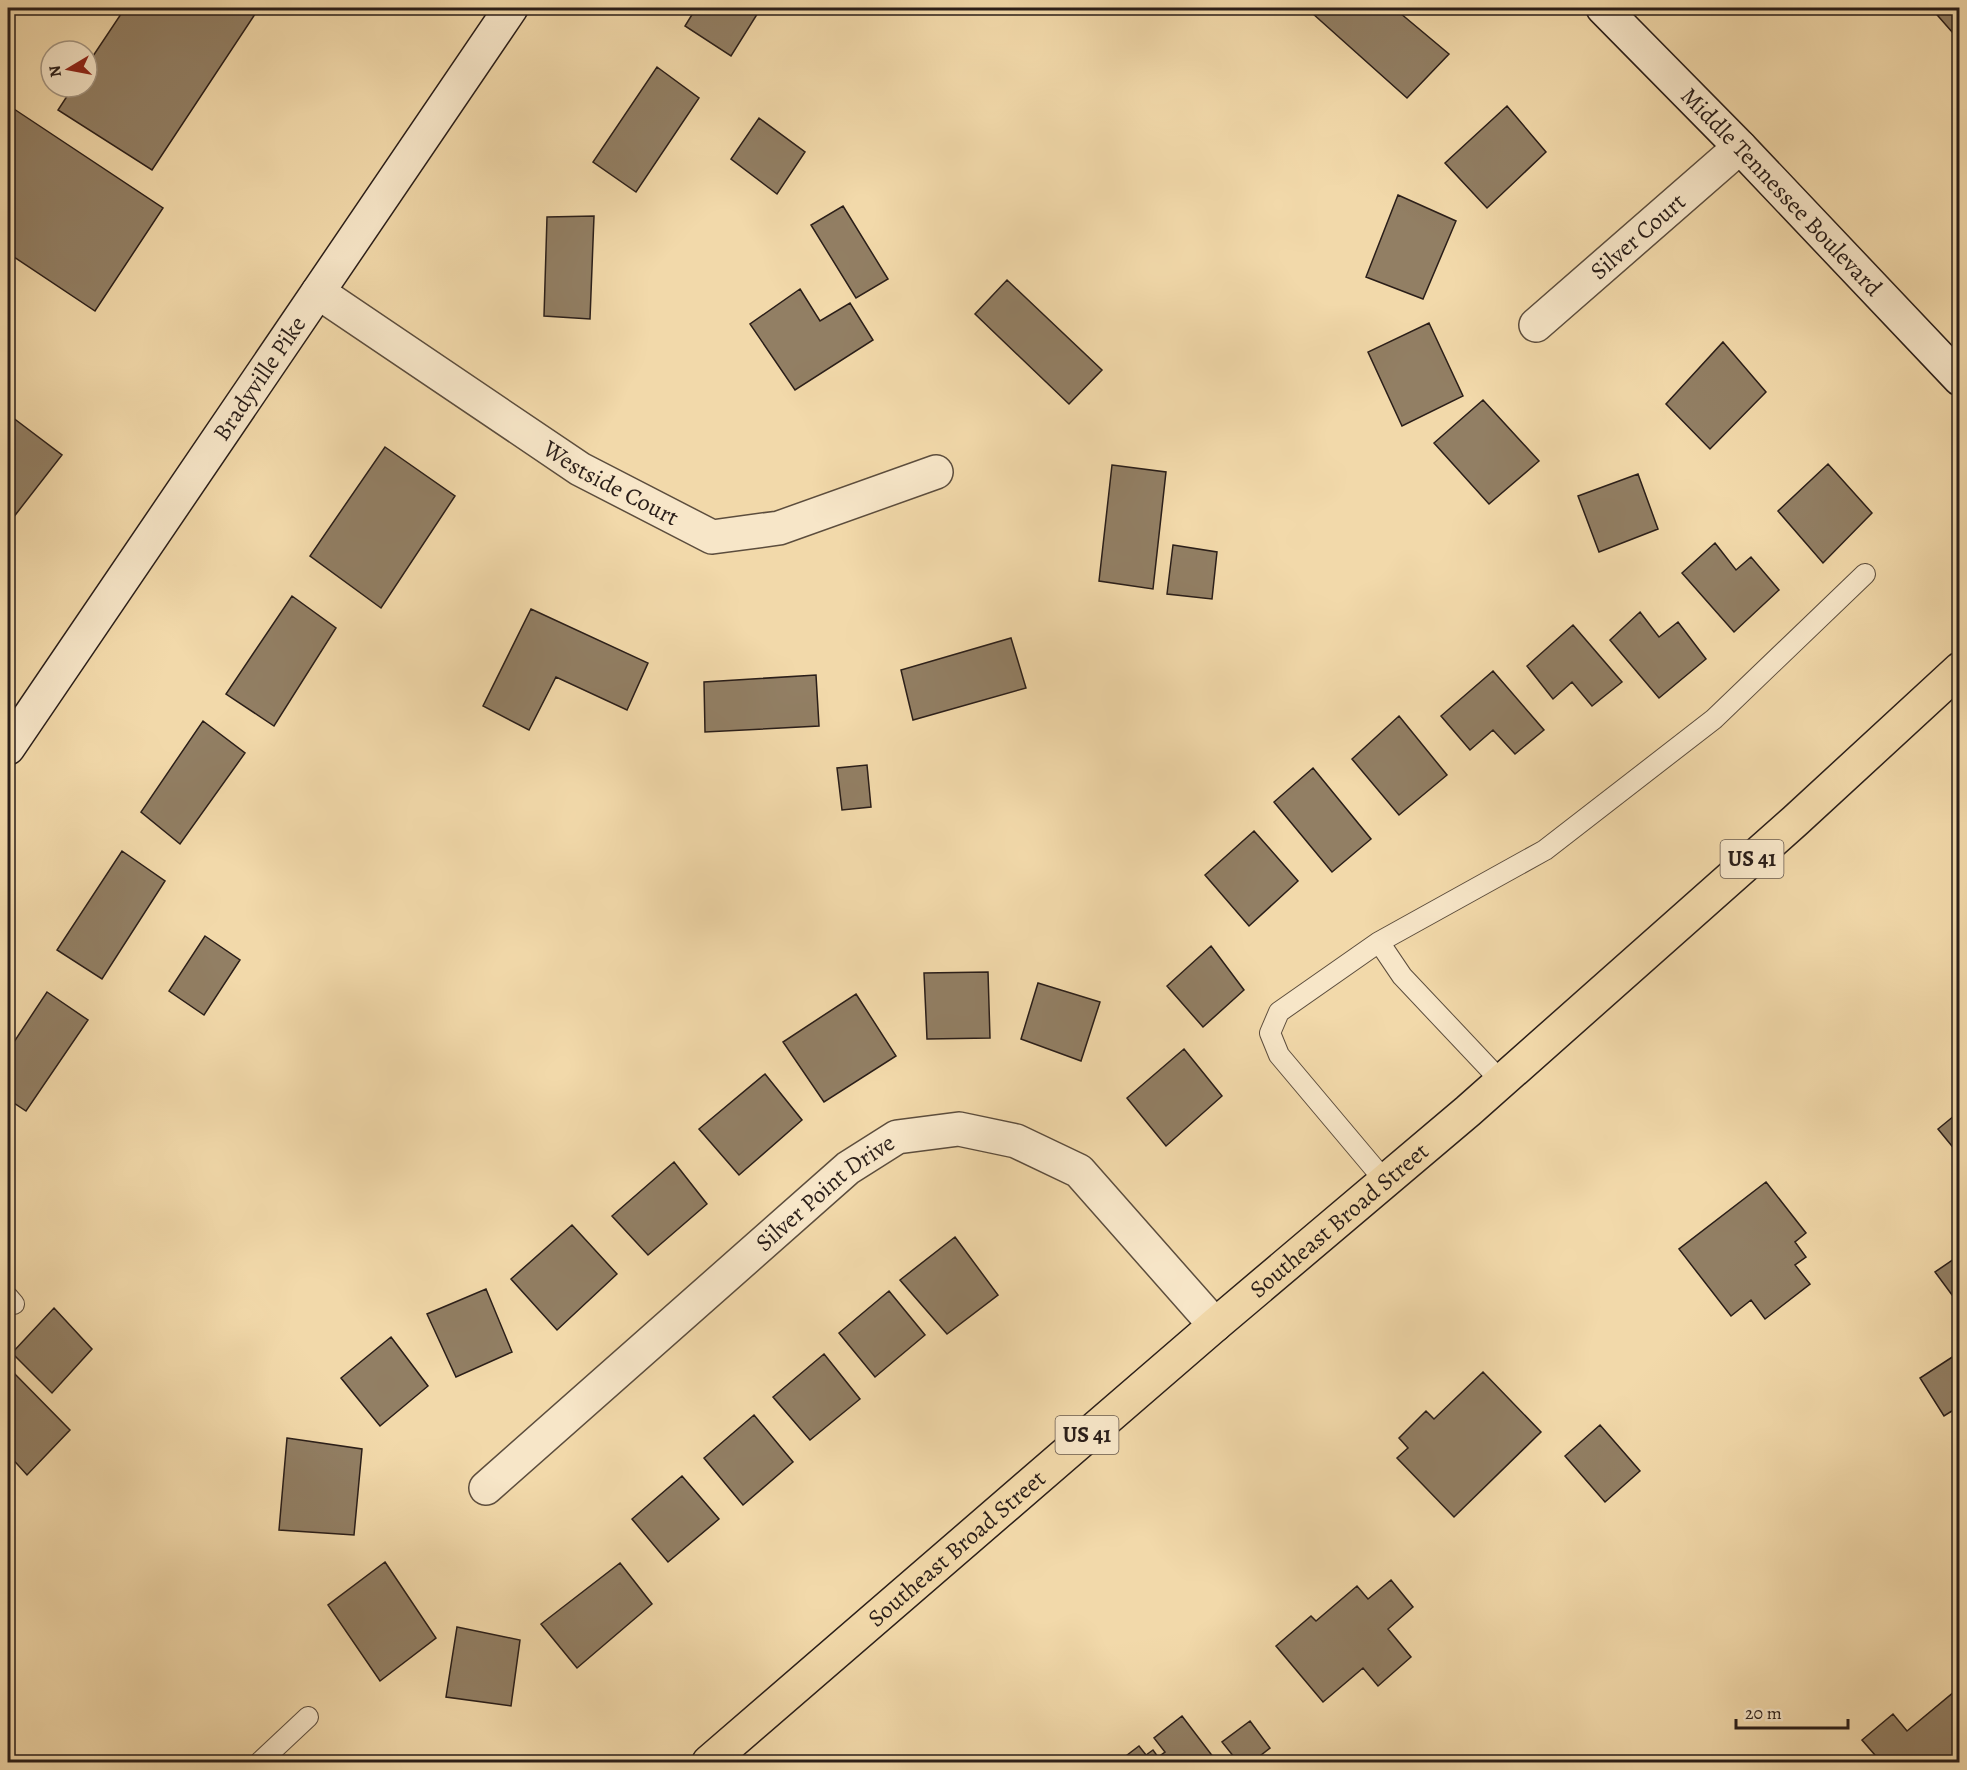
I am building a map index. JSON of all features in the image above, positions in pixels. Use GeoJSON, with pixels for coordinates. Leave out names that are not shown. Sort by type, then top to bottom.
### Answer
{"type":"FeatureCollection","features":[{"type":"Feature","properties":{"kind":"main road","name":"Southeast Broad Street"},"geometry":{"type":"LineString","coordinates":[[709,1762],[1215,1324],[1501,1081],[1787,829],[1959,669]]}},
{"type":"Feature","properties":{"kind":"street","name":"Bradyville Pike"},"geometry":{"type":"LineString","coordinates":[[8,748],[511,8]]}},
{"type":"Feature","properties":{"kind":"street","name":"Middle Tennessee Boulevard"},"geometry":{"type":"LineString","coordinates":[[1603,8],[1740,147],[1959,379]]}},
{"type":"Feature","properties":{"kind":"street","name":"Silver Court"},"geometry":{"type":"LineString","coordinates":[[1536,325],[1740,147]]}},
{"type":"Feature","properties":{"kind":"street","name":"Westside Court"},"geometry":{"type":"LineString","coordinates":[[318,292],[580,469],[712,537],[779,528],[936,472]]}},
{"type":"Feature","properties":{"kind":"street","name":"Silver Point Drive"},"geometry":{"type":"LineString","coordinates":[[486,1488],[848,1168],[897,1137],[959,1129],[1016,1141],[1078,1171],[1215,1324]]}},
{"type":"Feature","properties":{"kind":"lane"},"geometry":{"type":"LineString","coordinates":[[1385,1180],[1279,1056],[1270,1033],[1279,1012],[1379,942],[1545,850],[1714,718],[1865,574]]}},
{"type":"Feature","properties":{"kind":"lane"},"geometry":{"type":"LineString","coordinates":[[1379,942],[1402,976],[1501,1081]]}},
{"type":"Feature","properties":{"kind":"lane"},"geometry":{"type":"LineString","coordinates":[[260,1762],[308,1718]]}},
{"type":"Feature","properties":{"kind":"building"},"geometry":{"type":"Polygon","coordinates":[[[125,8],[259,8],[152,170],[58,110],[65,99],[99,99],[99,47],[125,8]]]}},
{"type":"Feature","properties":{"kind":"building"},"geometry":{"type":"Polygon","coordinates":[[[696,8],[761,8],[731,56],[685,26],[696,8]]]}},
{"type":"Feature","properties":{"kind":"building"},"geometry":{"type":"Polygon","coordinates":[[[1317,8],[1394,8],[1449,54],[1407,98],[1312,13],[1317,8]]]}},
{"type":"Feature","properties":{"kind":"building"},"geometry":{"type":"Polygon","coordinates":[[[1931,8],[1960,8],[1960,41],[1931,8]]]}},
{"type":"Feature","properties":{"kind":"building"},"geometry":{"type":"Polygon","coordinates":[[[657,67],[699,98],[636,192],[593,162],[657,67]]]}},
{"type":"Feature","properties":{"kind":"building"},"geometry":{"type":"Polygon","coordinates":[[[1507,106],[1546,152],[1487,208],[1445,163],[1507,106]]]}},
{"type":"Feature","properties":{"kind":"building"},"geometry":{"type":"Polygon","coordinates":[[[11,107],[163,208],[95,311],[8,253],[8,113],[11,107]]]}},
{"type":"Feature","properties":{"kind":"building"},"geometry":{"type":"Polygon","coordinates":[[[759,118],[805,152],[777,194],[731,159],[759,118]]]}},
{"type":"Feature","properties":{"kind":"building"},"geometry":{"type":"Polygon","coordinates":[[[1398,195],[1456,221],[1423,299],[1366,277],[1398,195]]]}},
{"type":"Feature","properties":{"kind":"building"},"geometry":{"type":"Polygon","coordinates":[[[843,206],[888,279],[856,298],[811,225],[843,206]]]}},
{"type":"Feature","properties":{"kind":"building"},"geometry":{"type":"Polygon","coordinates":[[[594,216],[590,319],[544,316],[547,217],[594,216]]]}},
{"type":"Feature","properties":{"kind":"building"},"geometry":{"type":"Polygon","coordinates":[[[1007,280],[1102,370],[1069,404],[975,314],[1007,280]]]}},
{"type":"Feature","properties":{"kind":"building"},"geometry":{"type":"Polygon","coordinates":[[[800,289],[820,321],[850,303],[873,340],[795,390],[750,324],[800,289]]]}},
{"type":"Feature","properties":{"kind":"building"},"geometry":{"type":"Polygon","coordinates":[[[1429,323],[1463,396],[1402,426],[1368,352],[1429,323]]]}},
{"type":"Feature","properties":{"kind":"building"},"geometry":{"type":"Polygon","coordinates":[[[1723,342],[1766,392],[1710,449],[1666,404],[1723,342]]]}},
{"type":"Feature","properties":{"kind":"building"},"geometry":{"type":"Polygon","coordinates":[[[1483,400],[1539,461],[1489,504],[1434,443],[1483,400]]]}},
{"type":"Feature","properties":{"kind":"building"},"geometry":{"type":"Polygon","coordinates":[[[8,414],[62,455],[9,523],[8,522],[8,414]]]}},
{"type":"Feature","properties":{"kind":"building"},"geometry":{"type":"Polygon","coordinates":[[[385,447],[455,496],[381,608],[310,556],[385,447]]]}},
{"type":"Feature","properties":{"kind":"building"},"geometry":{"type":"Polygon","coordinates":[[[1828,464],[1872,513],[1823,563],[1778,511],[1828,464]]]}},
{"type":"Feature","properties":{"kind":"building"},"geometry":{"type":"Polygon","coordinates":[[[1112,465],[1166,472],[1153,589],[1099,581],[1112,465]]]}},
{"type":"Feature","properties":{"kind":"building"},"geometry":{"type":"Polygon","coordinates":[[[1638,474],[1658,529],[1599,552],[1578,496],[1638,474]]]}},
{"type":"Feature","properties":{"kind":"building"},"geometry":{"type":"Polygon","coordinates":[[[1715,543],[1736,570],[1751,557],[1779,590],[1734,632],[1682,573],[1715,543]]]}},
{"type":"Feature","properties":{"kind":"building"},"geometry":{"type":"Polygon","coordinates":[[[1173,545],[1217,552],[1212,599],[1167,594],[1173,545]]]}},
{"type":"Feature","properties":{"kind":"building"},"geometry":{"type":"Polygon","coordinates":[[[292,596],[336,628],[274,726],[226,694],[292,596]]]}},
{"type":"Feature","properties":{"kind":"building"},"geometry":{"type":"Polygon","coordinates":[[[531,609],[648,663],[627,710],[556,677],[529,730],[483,706],[531,609]]]}},
{"type":"Feature","properties":{"kind":"building"},"geometry":{"type":"Polygon","coordinates":[[[1640,612],[1659,637],[1678,622],[1706,659],[1659,698],[1610,640],[1640,612]]]}},
{"type":"Feature","properties":{"kind":"building"},"geometry":{"type":"Polygon","coordinates":[[[1573,625],[1622,682],[1592,706],[1572,682],[1553,699],[1527,666],[1573,625]]]}},
{"type":"Feature","properties":{"kind":"building"},"geometry":{"type":"Polygon","coordinates":[[[1011,638],[1026,688],[913,720],[901,670],[1011,638]]]}},
{"type":"Feature","properties":{"kind":"building"},"geometry":{"type":"Polygon","coordinates":[[[1493,671],[1544,730],[1515,754],[1493,730],[1470,750],[1441,716],[1493,671]]]}},
{"type":"Feature","properties":{"kind":"building"},"geometry":{"type":"Polygon","coordinates":[[[816,675],[819,726],[705,732],[704,682],[816,675]]]}},
{"type":"Feature","properties":{"kind":"building"},"geometry":{"type":"Polygon","coordinates":[[[1399,716],[1447,775],[1399,815],[1352,759],[1399,716]]]}},
{"type":"Feature","properties":{"kind":"building"},"geometry":{"type":"Polygon","coordinates":[[[203,721],[245,753],[180,844],[141,812],[203,721]]]}},
{"type":"Feature","properties":{"kind":"building"},"geometry":{"type":"Polygon","coordinates":[[[867,765],[871,807],[842,810],[837,768],[867,765]]]}},
{"type":"Feature","properties":{"kind":"building"},"geometry":{"type":"Polygon","coordinates":[[[1313,768],[1371,839],[1332,872],[1274,802],[1313,768]]]}},
{"type":"Feature","properties":{"kind":"building"},"geometry":{"type":"Polygon","coordinates":[[[1254,831],[1298,881],[1249,926],[1205,875],[1254,831]]]}},
{"type":"Feature","properties":{"kind":"building"},"geometry":{"type":"Polygon","coordinates":[[[122,851],[165,881],[102,979],[57,950],[122,851]]]}},
{"type":"Feature","properties":{"kind":"building"},"geometry":{"type":"Polygon","coordinates":[[[205,936],[240,960],[204,1015],[169,991],[205,936]]]}},
{"type":"Feature","properties":{"kind":"building"},"geometry":{"type":"Polygon","coordinates":[[[1211,946],[1244,990],[1203,1027],[1167,986],[1211,946]]]}},
{"type":"Feature","properties":{"kind":"building"},"geometry":{"type":"Polygon","coordinates":[[[988,972],[990,1038],[927,1039],[924,973],[988,972]]]}},
{"type":"Feature","properties":{"kind":"building"},"geometry":{"type":"Polygon","coordinates":[[[1038,983],[1100,1002],[1081,1061],[1021,1039],[1038,983]]]}},
{"type":"Feature","properties":{"kind":"building"},"geometry":{"type":"Polygon","coordinates":[[[47,992],[88,1020],[26,1111],[8,1099],[8,1051],[47,992]]]}},
{"type":"Feature","properties":{"kind":"building"},"geometry":{"type":"Polygon","coordinates":[[[856,994],[896,1056],[824,1102],[783,1042],[856,994]]]}},
{"type":"Feature","properties":{"kind":"building"},"geometry":{"type":"Polygon","coordinates":[[[1184,1049],[1222,1096],[1166,1146],[1127,1098],[1184,1049]]]}},
{"type":"Feature","properties":{"kind":"building"},"geometry":{"type":"Polygon","coordinates":[[[765,1074],[802,1120],[739,1175],[699,1129],[765,1074]]]}},
{"type":"Feature","properties":{"kind":"building"},"geometry":{"type":"Polygon","coordinates":[[[1960,1111],[1960,1156],[1938,1129],[1960,1111]]]}},
{"type":"Feature","properties":{"kind":"building"},"geometry":{"type":"Polygon","coordinates":[[[674,1162],[707,1204],[648,1255],[612,1216],[674,1162]]]}},
{"type":"Feature","properties":{"kind":"building"},"geometry":{"type":"Polygon","coordinates":[[[1766,1182],[1806,1233],[1795,1242],[1806,1257],[1795,1265],[1810,1284],[1765,1319],[1751,1300],[1731,1316],[1679,1249],[1766,1182]]]}},
{"type":"Feature","properties":{"kind":"building"},"geometry":{"type":"Polygon","coordinates":[[[572,1225],[617,1274],[557,1330],[511,1279],[572,1225]]]}},
{"type":"Feature","properties":{"kind":"building"},"geometry":{"type":"Polygon","coordinates":[[[955,1237],[998,1295],[947,1334],[900,1280],[955,1237]]]}},
{"type":"Feature","properties":{"kind":"building"},"geometry":{"type":"Polygon","coordinates":[[[1960,1255],[1960,1296],[1955,1299],[1935,1272],[1960,1255]]]}},
{"type":"Feature","properties":{"kind":"building"},"geometry":{"type":"Polygon","coordinates":[[[486,1289],[512,1352],[456,1377],[427,1314],[486,1289]]]}},
{"type":"Feature","properties":{"kind":"building"},"geometry":{"type":"Polygon","coordinates":[[[889,1291],[925,1335],[875,1377],[839,1333],[889,1291]]]}},
{"type":"Feature","properties":{"kind":"building"},"geometry":{"type":"Polygon","coordinates":[[[54,1308],[92,1349],[52,1393],[12,1353],[54,1308]]]}},
{"type":"Feature","properties":{"kind":"building"},"geometry":{"type":"Polygon","coordinates":[[[391,1337],[428,1386],[380,1426],[341,1378],[391,1337]]]}},
{"type":"Feature","properties":{"kind":"building"},"geometry":{"type":"Polygon","coordinates":[[[1960,1352],[1960,1406],[1944,1416],[1920,1378],[1960,1352]]]}},
{"type":"Feature","properties":{"kind":"building"},"geometry":{"type":"Polygon","coordinates":[[[824,1354],[860,1399],[810,1440],[773,1397],[824,1354]]]}},
{"type":"Feature","properties":{"kind":"building"},"geometry":{"type":"Polygon","coordinates":[[[8,1367],[70,1430],[27,1475],[8,1454],[8,1367]]]}},
{"type":"Feature","properties":{"kind":"building"},"geometry":{"type":"Polygon","coordinates":[[[1483,1372],[1541,1432],[1454,1517],[1397,1458],[1408,1448],[1399,1438],[1426,1411],[1434,1419],[1483,1372]]]}},
{"type":"Feature","properties":{"kind":"building"},"geometry":{"type":"Polygon","coordinates":[[[754,1415],[793,1462],[743,1505],[704,1458],[754,1415]]]}},
{"type":"Feature","properties":{"kind":"building"},"geometry":{"type":"Polygon","coordinates":[[[1600,1425],[1640,1471],[1605,1502],[1565,1456],[1600,1425]]]}},
{"type":"Feature","properties":{"kind":"building"},"geometry":{"type":"Polygon","coordinates":[[[287,1438],[362,1449],[354,1535],[279,1530],[287,1438]]]}},
{"type":"Feature","properties":{"kind":"building"},"geometry":{"type":"Polygon","coordinates":[[[682,1476],[719,1519],[668,1562],[632,1519],[682,1476]]]}},
{"type":"Feature","properties":{"kind":"building"},"geometry":{"type":"Polygon","coordinates":[[[385,1562],[436,1638],[380,1681],[328,1605],[385,1562]]]}},
{"type":"Feature","properties":{"kind":"building"},"geometry":{"type":"Polygon","coordinates":[[[620,1563],[652,1604],[577,1668],[541,1624],[620,1563]]]}},
{"type":"Feature","properties":{"kind":"building"},"geometry":{"type":"Polygon","coordinates":[[[1391,1580],[1413,1607],[1388,1629],[1411,1657],[1378,1686],[1363,1668],[1323,1702],[1276,1646],[1311,1616],[1316,1621],[1357,1586],[1368,1599],[1391,1580]]]}},
{"type":"Feature","properties":{"kind":"building"},"geometry":{"type":"Polygon","coordinates":[[[457,1627],[520,1640],[511,1706],[446,1697],[457,1627]]]}},
{"type":"Feature","properties":{"kind":"building"},"geometry":{"type":"Polygon","coordinates":[[[1960,1687],[1958,1762],[1881,1762],[1862,1740],[1893,1714],[1907,1731],[1960,1687]]]}},
{"type":"Feature","properties":{"kind":"building"},"geometry":{"type":"Polygon","coordinates":[[[1182,1716],[1217,1762],[1118,1762],[1139,1746],[1146,1755],[1153,1750],[1158,1757],[1165,1752],[1154,1738],[1182,1716]]]}},
{"type":"Feature","properties":{"kind":"building"},"geometry":{"type":"Polygon","coordinates":[[[1250,1721],[1270,1748],[1252,1762],[1238,1762],[1222,1742],[1250,1721]]]}}]}
